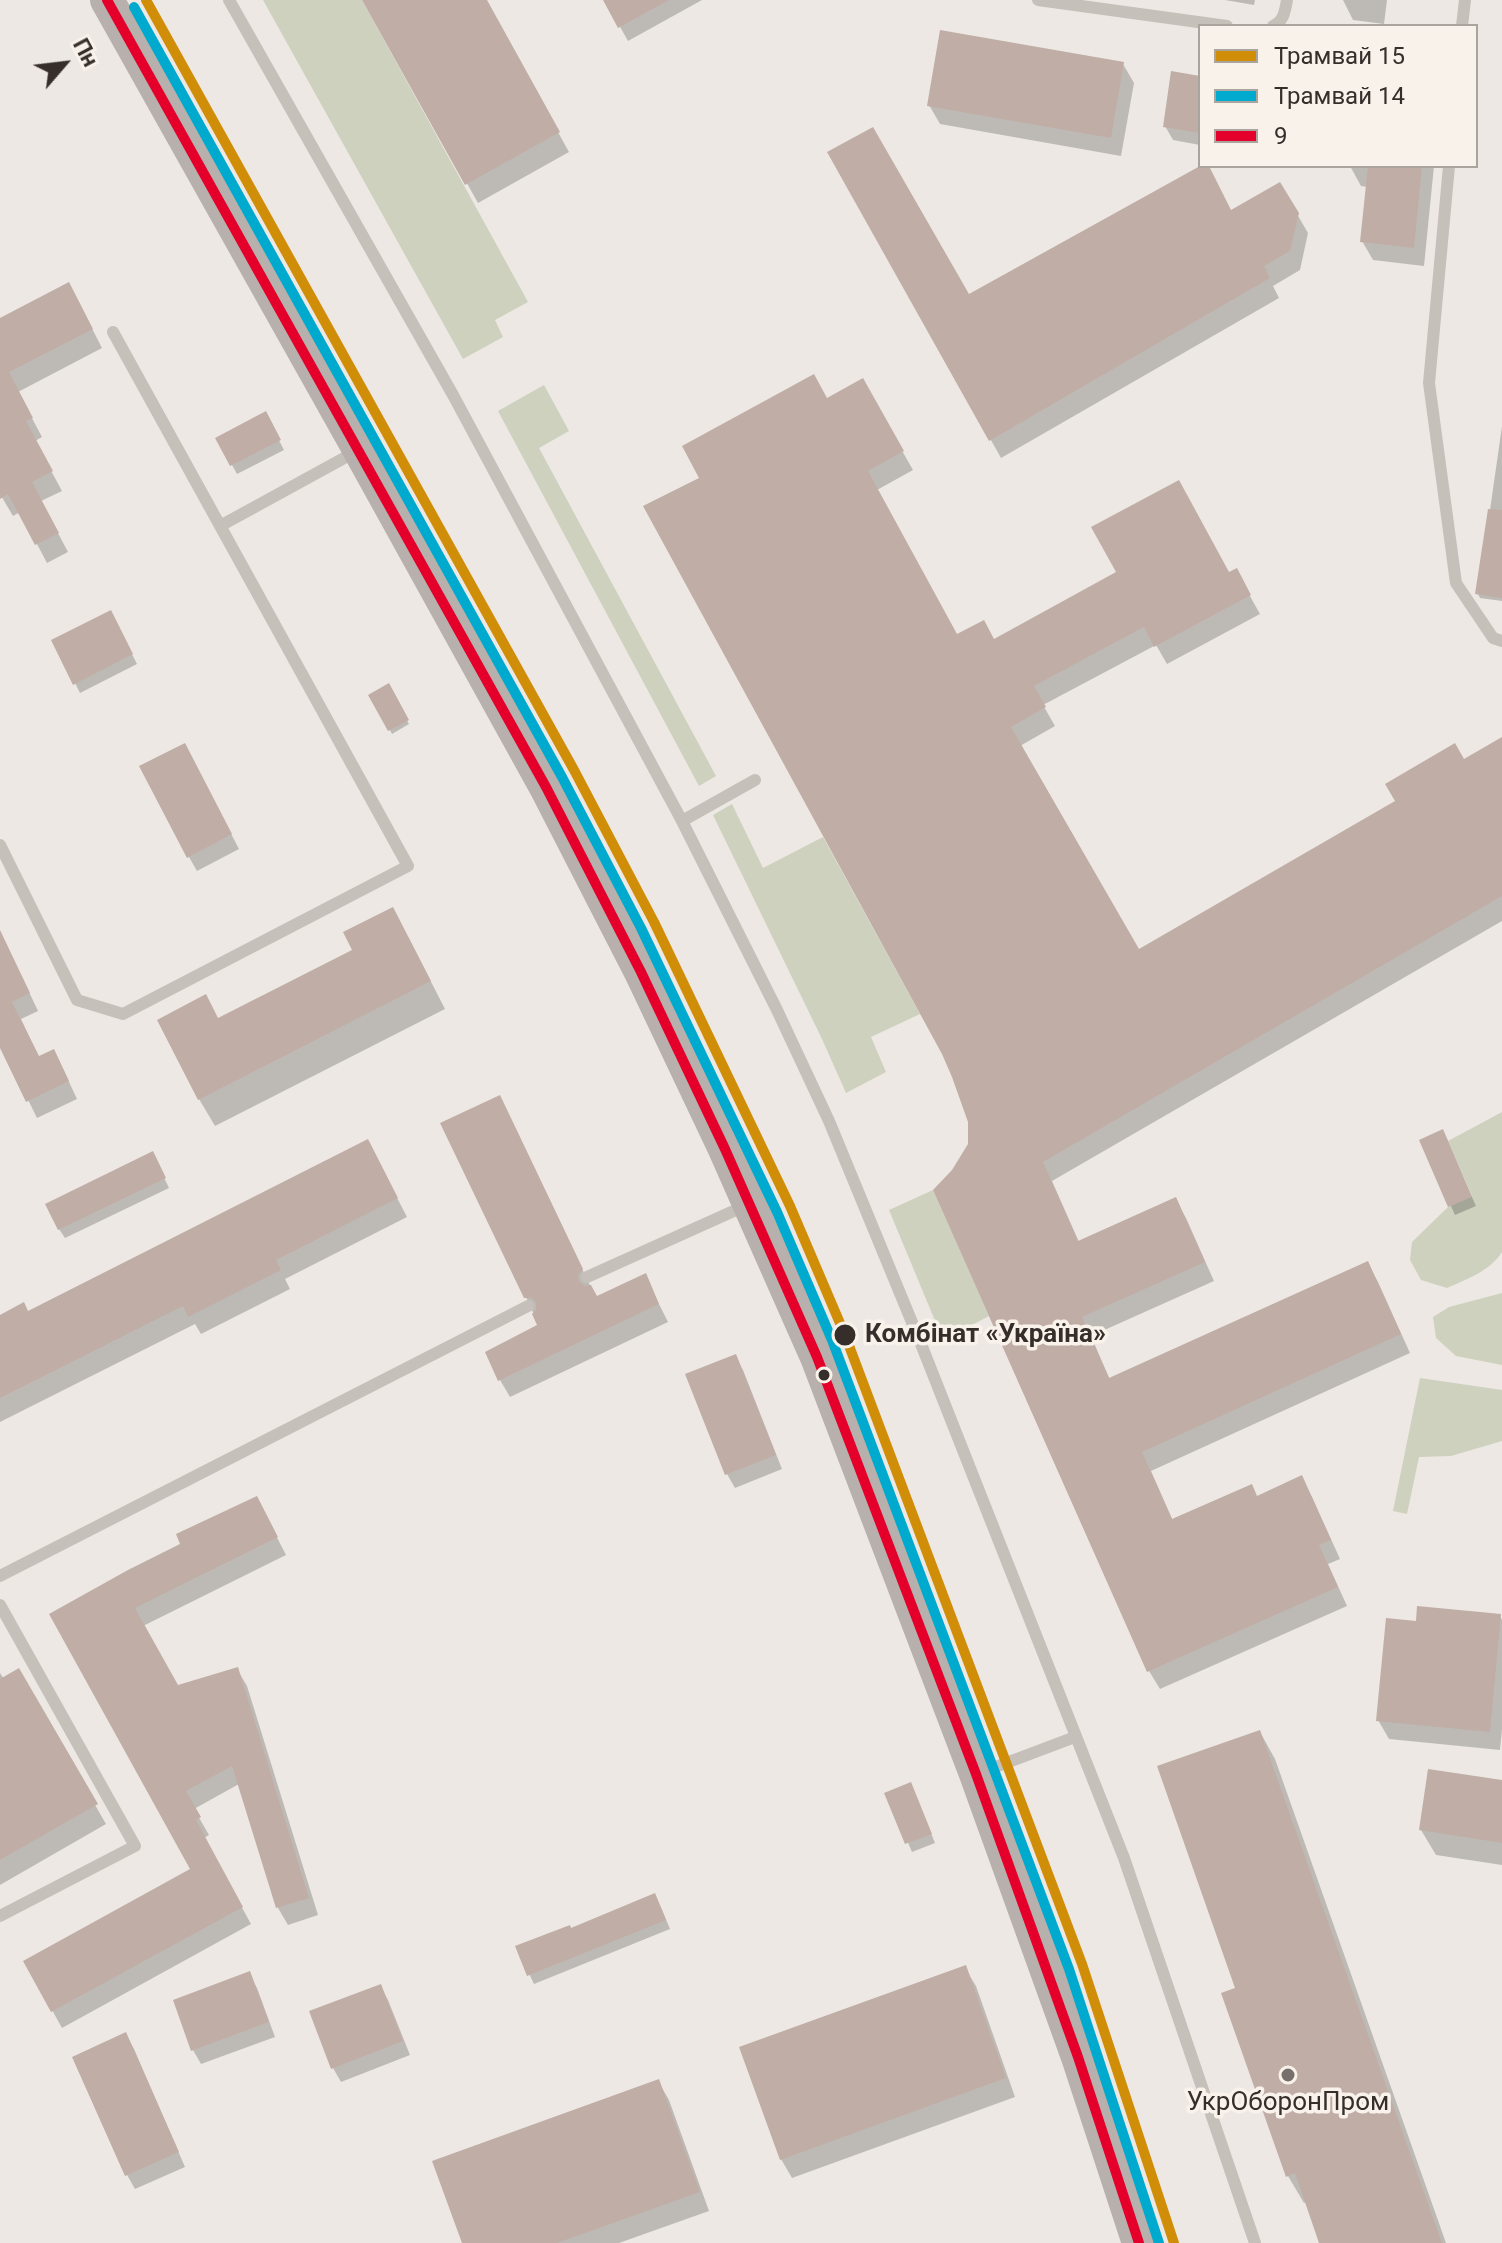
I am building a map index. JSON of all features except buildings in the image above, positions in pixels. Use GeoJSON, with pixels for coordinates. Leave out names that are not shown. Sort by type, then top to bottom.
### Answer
{"type":"FeatureCollection","features":[{"type":"Feature","properties":{"kind":"main road"},"geometry":{"type":"LineString","coordinates":[[107,0],[546,787],[641,972],[750,1204],[817,1357],[976,1774],[1078,2057],[1139,2243]]}},
{"type":"Feature","properties":{"kind":"lane"},"geometry":{"type":"LineString","coordinates":[[229,0],[453,395],[682,821],[829,1121],[923,1349],[1124,1858],[1255,2243]]}},
{"type":"Feature","properties":{"kind":"lane"},"geometry":{"type":"LineString","coordinates":[[1038,0],[1212,24]]}},
{"type":"Feature","properties":{"kind":"lane"},"geometry":{"type":"LineString","coordinates":[[1277,24],[1284,15],[1287,0]]}},
{"type":"Feature","properties":{"kind":"lane"},"geometry":{"type":"LineString","coordinates":[[1462,24],[1465,0]]}},
{"type":"Feature","properties":{"kind":"lane"},"geometry":{"type":"LineString","coordinates":[[1449,168],[1429,383],[1456,583],[1493,638],[1502,641]]}},
{"type":"Feature","properties":{"kind":"lane"},"geometry":{"type":"LineString","coordinates":[[0,845],[77,1000],[123,1014],[408,866],[113,332]]}},
{"type":"Feature","properties":{"kind":"lane"},"geometry":{"type":"LineString","coordinates":[[220,526],[359,449]]}},
{"type":"Feature","properties":{"kind":"lane"},"geometry":{"type":"LineString","coordinates":[[682,821],[755,780]]}},
{"type":"Feature","properties":{"kind":"lane"},"geometry":{"type":"LineString","coordinates":[[587,1277],[750,1204]]}},
{"type":"Feature","properties":{"kind":"lane"},"geometry":{"type":"LineString","coordinates":[[0,1576],[528,1306]]}},
{"type":"Feature","properties":{"kind":"lane"},"geometry":{"type":"LineString","coordinates":[[0,1605],[135,1846],[0,1916]]}},
{"type":"Feature","properties":{"kind":"lane"},"geometry":{"type":"LineString","coordinates":[[976,1774],[1075,1737]]}},
{"type":"Feature","properties":{"kind":"green space"},"geometry":{"type":"Polygon","coordinates":[[[263,0],[362,0],[528,302],[495,320],[503,337],[463,359],[263,0]]]}},
{"type":"Feature","properties":{"kind":"green space"},"geometry":{"type":"Polygon","coordinates":[[[544,385],[569,431],[539,448],[716,776],[699,786],[498,411],[544,385]]]}},
{"type":"Feature","properties":{"kind":"green space"},"geometry":{"type":"Polygon","coordinates":[[[732,804],[763,868],[823,837],[920,1014],[871,1037],[886,1072],[846,1093],[713,815],[732,804]]]}},
{"type":"Feature","properties":{"kind":"green space"},"geometry":{"type":"Polygon","coordinates":[[[1502,1112],[1502,1252],[1485,1269],[1447,1288],[1421,1280],[1410,1260],[1412,1242],[1448,1207],[1472,1196],[1448,1141],[1502,1112]]]}},
{"type":"Feature","properties":{"kind":"green space"},"geometry":{"type":"Polygon","coordinates":[[[933,1190],[989,1316],[943,1340],[889,1210],[933,1190]]]}},
{"type":"Feature","properties":{"kind":"green space"},"geometry":{"type":"Polygon","coordinates":[[[1502,1293],[1502,1365],[1456,1356],[1436,1338],[1433,1317],[1449,1307],[1502,1293]]]}},
{"type":"Feature","properties":{"kind":"green space"},"geometry":{"type":"Polygon","coordinates":[[[1420,1378],[1502,1390],[1502,1441],[1451,1456],[1419,1457],[1407,1514],[1393,1511],[1420,1378]]]}},
{"type":"Feature","properties":{"kind":"tram line","name":"15"},"geometry":{"type":"LineString","coordinates":[[146,0],[574,770],[654,922],[790,1206],[845,1335],[1082,1964],[1174,2243]]}},
{"type":"Feature","properties":{"kind":"tram line","name":"14"},"geometry":{"type":"LineString","coordinates":[[134,7],[562,777],[641,928],[777,1212],[832,1340],[1069,1969],[1159,2243]]}},
{"type":"Feature","properties":{"kind":"transit line","name":"9"},"geometry":{"type":"LineString","coordinates":[[107,0],[546,787],[641,972],[725,1149],[817,1357],[976,1774],[1078,2057],[1139,2243]]}},
{"type":"Feature","properties":{"kind":"place","name":"Комбінат «Україна»"},"geometry":{"type":"Point","coordinates":[845,1335]}},
{"type":"Feature","properties":{"kind":"place","name":"УкрОборонПром"},"geometry":{"type":"Point","coordinates":[1288,2075]}}]}
